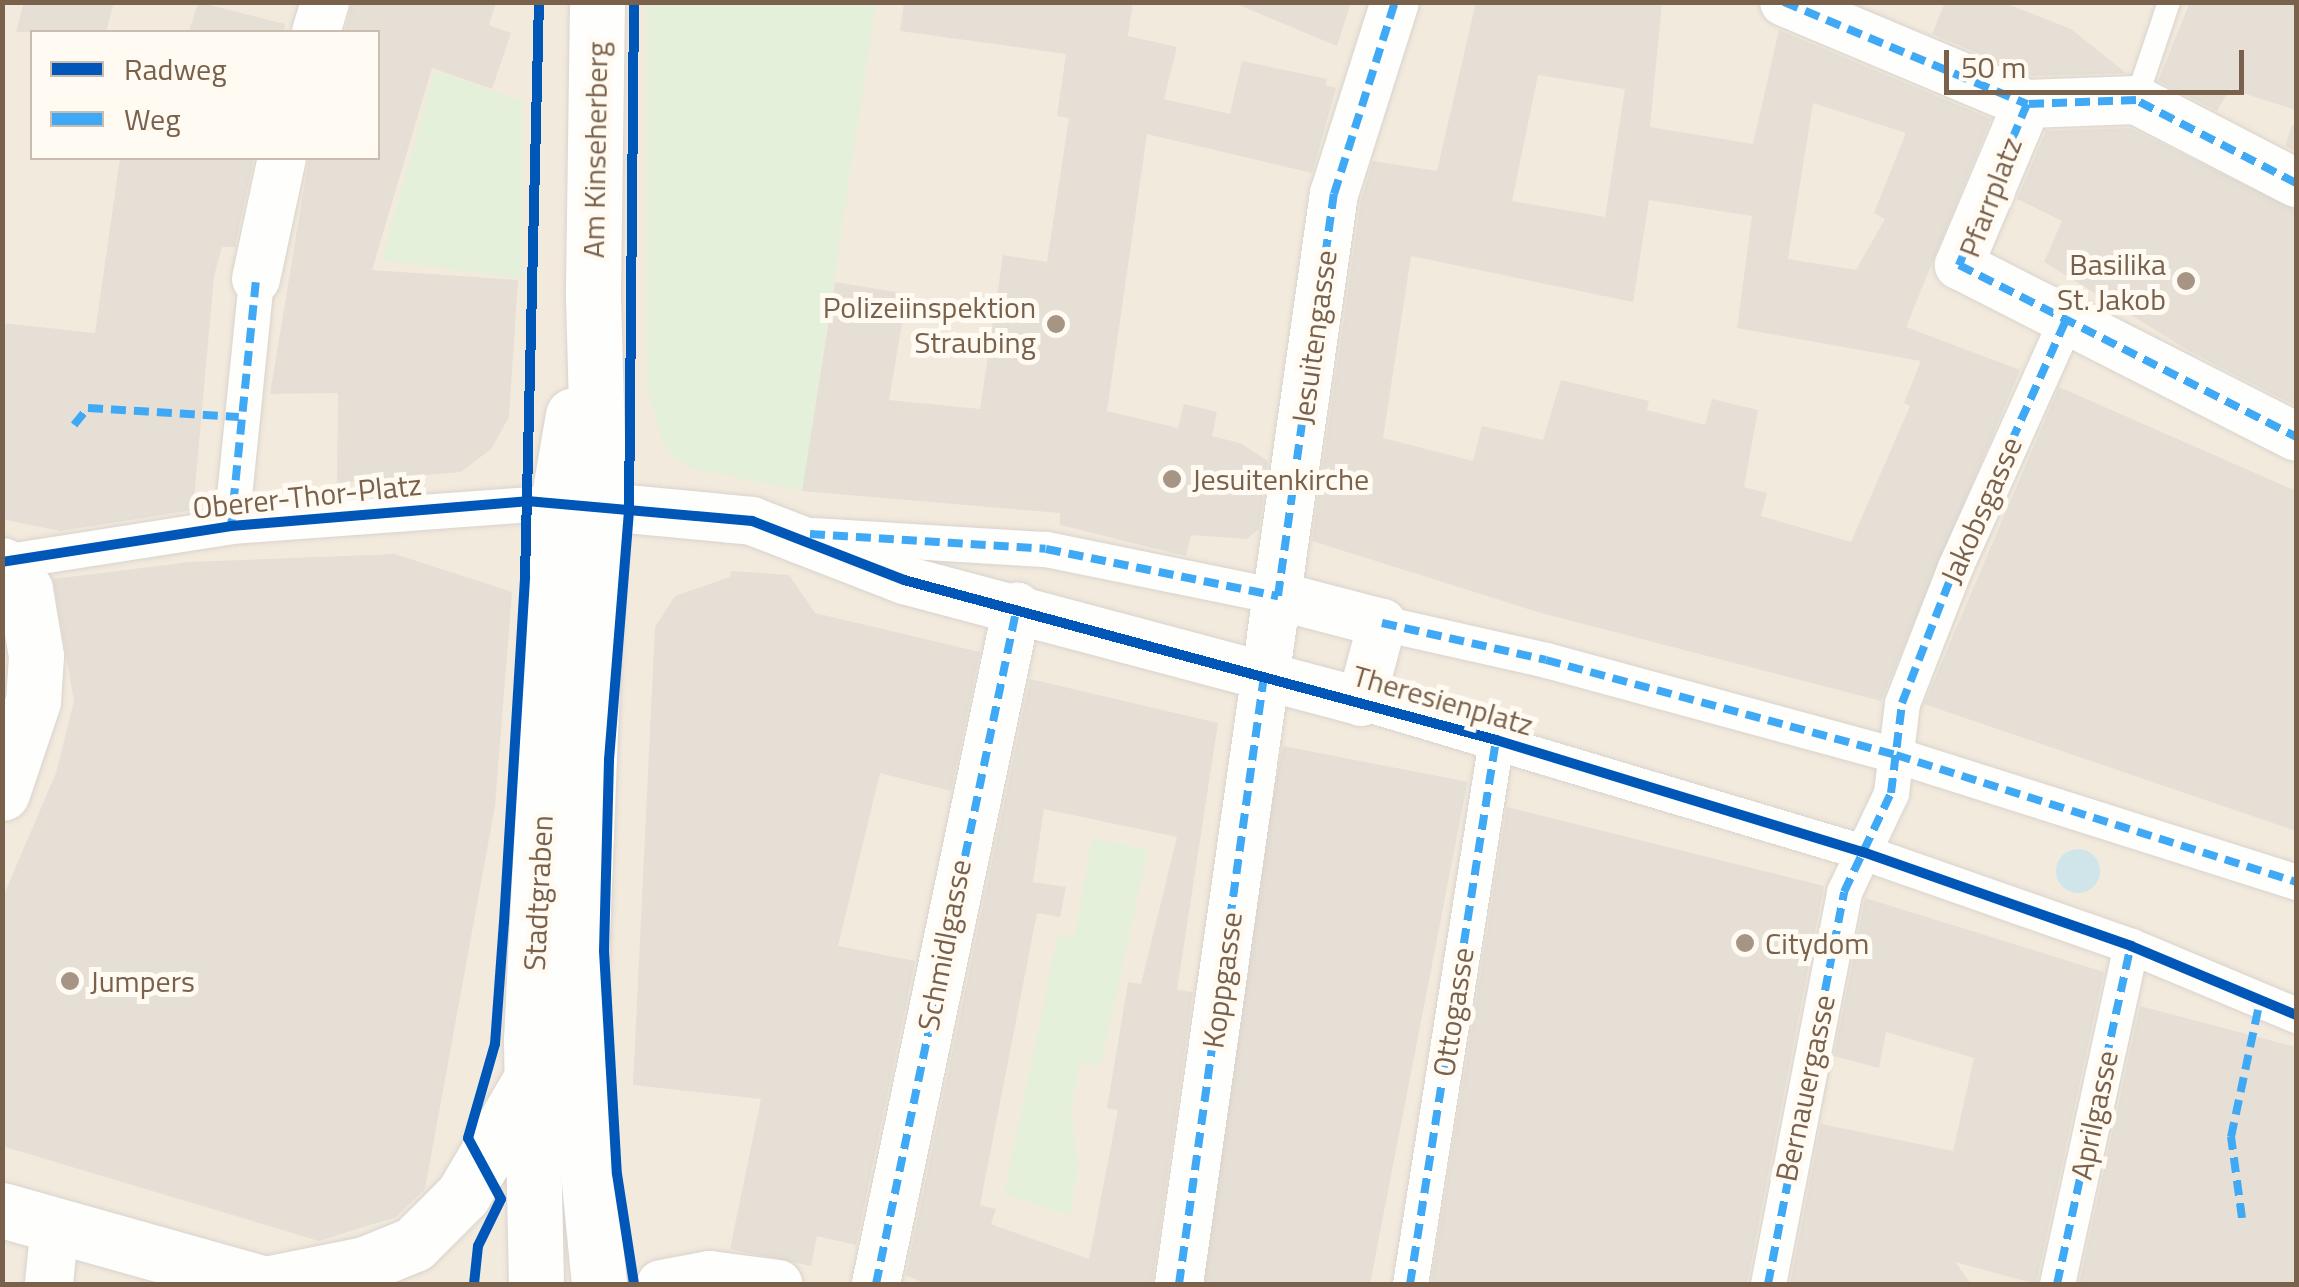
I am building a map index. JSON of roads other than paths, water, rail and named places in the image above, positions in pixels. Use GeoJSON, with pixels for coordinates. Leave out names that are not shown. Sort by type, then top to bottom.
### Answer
{"type":"FeatureCollection","features":[{"type":"Feature","properties":{"kind":"main road","name":"Am Kinseherberg"},"geometry":{"type":"LineString","coordinates":[[578,504],[592,298],[597,2]]}},
{"type":"Feature","properties":{"kind":"main road","name":"Stadtgraben"},"geometry":{"type":"LineString","coordinates":[[536,1284],[532,1078],[578,504]]}},
{"type":"Feature","properties":{"kind":"main road","name":"Stadtgraben"},"geometry":{"type":"LineString","coordinates":[[578,504],[576,1060],[599,1284]]}},
{"type":"Feature","properties":{"kind":"main road"},"geometry":{"type":"LineString","coordinates":[[2,563],[26,590],[36,656],[33,701],[2,793]]}},
{"type":"Feature","properties":{"kind":"main road"},"geometry":{"type":"LineString","coordinates":[[2,1210],[266,1284],[365,1264],[414,1244],[463,1196],[532,1078]]}},
{"type":"Feature","properties":{"kind":"street"},"geometry":{"type":"LineString","coordinates":[[317,30],[325,2]]}},
{"type":"Feature","properties":{"kind":"street","name":"Jesuitengasse"},"geometry":{"type":"LineString","coordinates":[[1264,676],[1334,194],[1395,2]]}},
{"type":"Feature","properties":{"kind":"street"},"geometry":{"type":"LineString","coordinates":[[1784,2],[2027,104]]}},
{"type":"Feature","properties":{"kind":"street","name":"Pfarrplatz"},"geometry":{"type":"LineString","coordinates":[[2296,183],[2136,100],[2027,104],[1958,265],[2296,437]]}},
{"type":"Feature","properties":{"kind":"street"},"geometry":{"type":"LineString","coordinates":[[256,279],[282,160]]}},
{"type":"Feature","properties":{"kind":"street","name":"Oberer-Thor-Platz"},"geometry":{"type":"LineString","coordinates":[[231,526],[256,279]]}},
{"type":"Feature","properties":{"kind":"street","name":"Jakobsgasse"},"geometry":{"type":"LineString","coordinates":[[1896,755],[1902,703],[1954,567],[2066,320]]}},
{"type":"Feature","properties":{"kind":"street","name":"Theresienplatz"},"geometry":{"type":"LineString","coordinates":[[578,504],[752,521],[794,534],[904,580],[1017,606],[1496,740],[1863,852],[2131,946],[2296,1015]]}},
{"type":"Feature","properties":{"kind":"street","name":"Oberer-Thor-Platz"},"geometry":{"type":"LineString","coordinates":[[2,563],[231,526],[578,504]]}},
{"type":"Feature","properties":{"kind":"street","name":"Theresienplatz"},"geometry":{"type":"LineString","coordinates":[[794,534],[1046,549],[1278,596],[1546,660],[1896,755],[2296,882]]}},
{"type":"Feature","properties":{"kind":"street","name":"Schmidlgasse"},"geometry":{"type":"LineString","coordinates":[[876,1284],[1017,606]]}},
{"type":"Feature","properties":{"kind":"street"},"geometry":{"type":"LineString","coordinates":[[1361,702],[1382,623]]}},
{"type":"Feature","properties":{"kind":"street","name":"Koppgasse"},"geometry":{"type":"LineString","coordinates":[[1179,1284],[1264,676]]}},
{"type":"Feature","properties":{"kind":"street","name":"Ottogasse"},"geometry":{"type":"LineString","coordinates":[[1410,1284],[1496,740]]}},
{"type":"Feature","properties":{"kind":"street"},"geometry":{"type":"LineString","coordinates":[[1863,852],[1891,793],[1896,755]]}},
{"type":"Feature","properties":{"kind":"street","name":"Bernauergasse"},"geometry":{"type":"LineString","coordinates":[[1768,1284],[1844,892],[1863,852]]}},
{"type":"Feature","properties":{"kind":"street","name":"Aprilgasse"},"geometry":{"type":"LineString","coordinates":[[2057,1284],[2131,946]]}},
{"type":"Feature","properties":{"kind":"street"},"geometry":{"type":"LineString","coordinates":[[49,1284],[55,1224]]}},
{"type":"Feature","properties":{"kind":"street"},"geometry":{"type":"LineString","coordinates":[[660,1284],[710,1274],[778,1284]]}},
{"type":"Feature","properties":{"kind":"lane"},"geometry":{"type":"LineString","coordinates":[[2136,100],[2169,2]]}},
{"type":"Feature","properties":{"kind":"place","name":"Basilika St. Jakob"},"geometry":{"type":"Point","coordinates":[2186,281]}},
{"type":"Feature","properties":{"kind":"place","name":"Polizeiinspektion Straubing"},"geometry":{"type":"Point","coordinates":[1056,324]}},
{"type":"Feature","properties":{"kind":"place","name":"Jesuitenkirche"},"geometry":{"type":"Point","coordinates":[1172,479]}},
{"type":"Feature","properties":{"kind":"place","name":"Citydom"},"geometry":{"type":"Point","coordinates":[1745,943]}},
{"type":"Feature","properties":{"kind":"place","name":"Jumpers"},"geometry":{"type":"Point","coordinates":[70,981]}}]}
